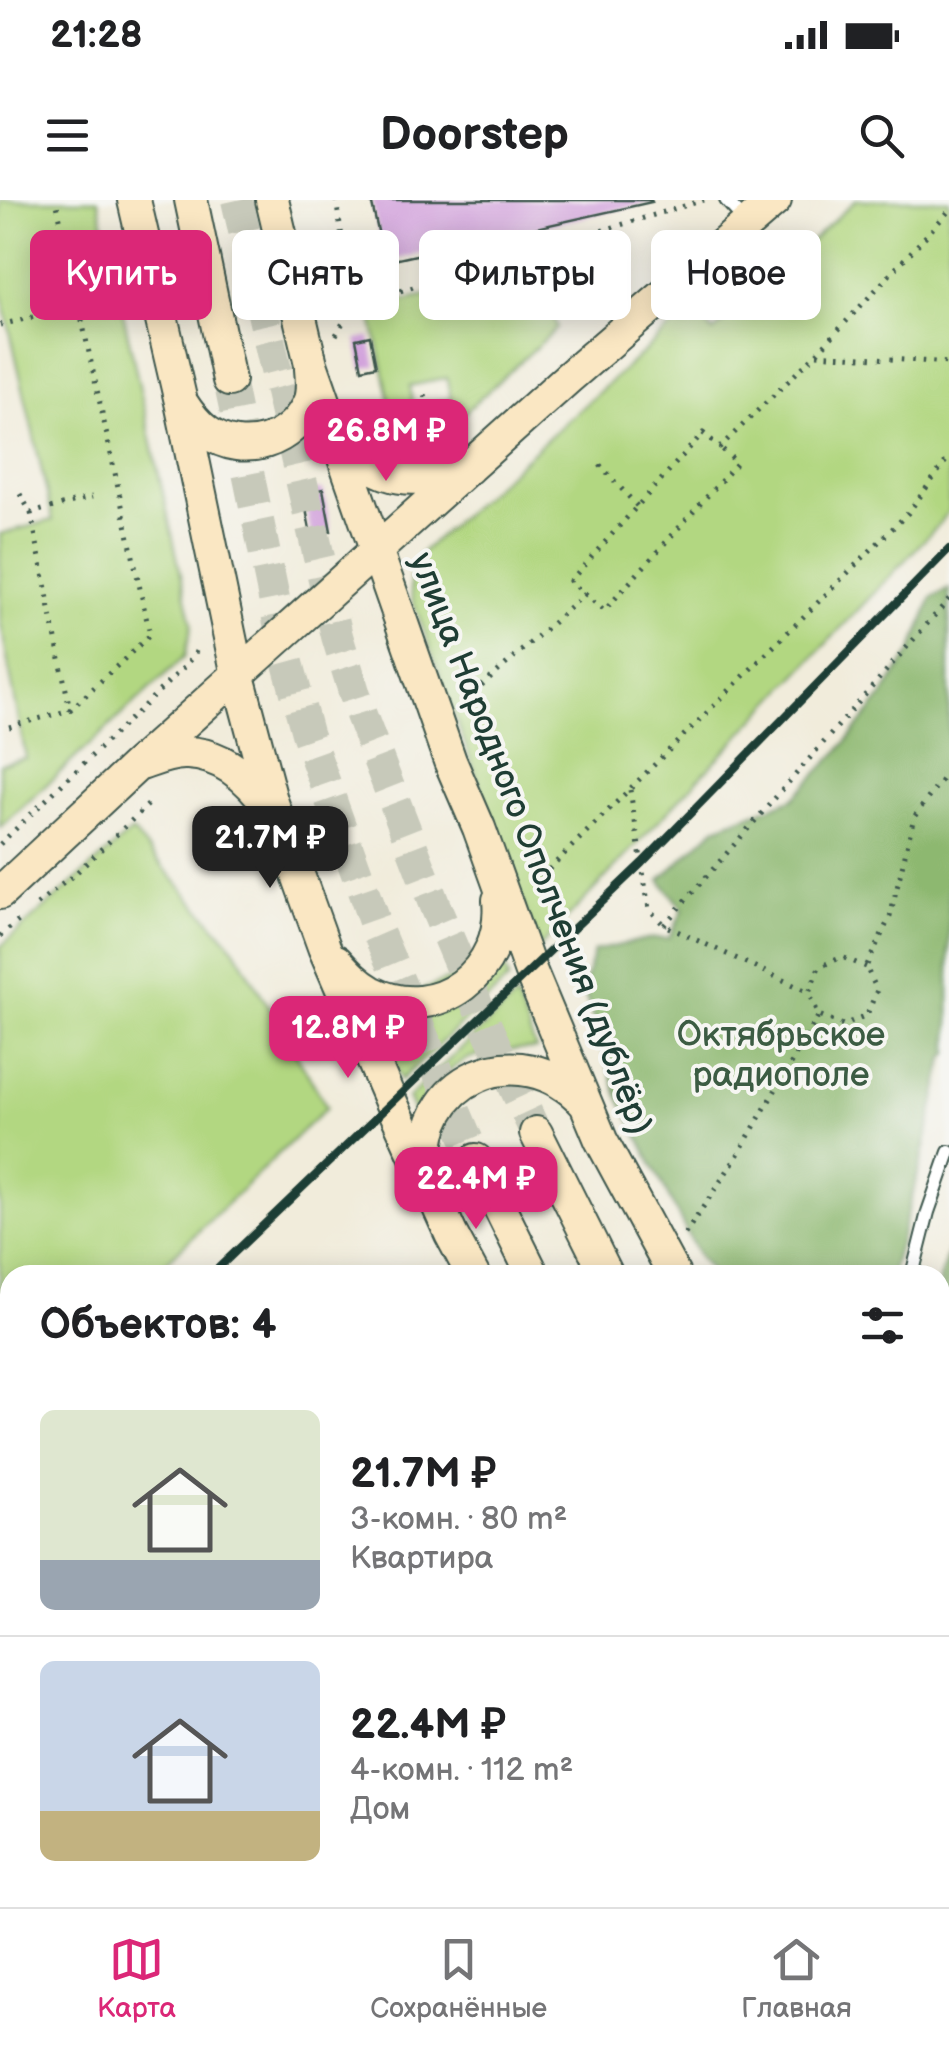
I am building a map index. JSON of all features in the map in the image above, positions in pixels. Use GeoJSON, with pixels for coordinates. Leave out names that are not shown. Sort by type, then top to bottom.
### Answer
{"type":"FeatureCollection","features":[{"type":"Feature","properties":{"kind":"street"},"geometry":{"type":"LineString","coordinates":[[134,200],[238,676],[276,814],[324,947],[468,1265]]}},
{"type":"Feature","properties":{"kind":"street"},"geometry":{"type":"LineString","coordinates":[[191,200],[229,380]]}},
{"type":"Feature","properties":{"kind":"street","name":"улица Народного Ополчения (дублёр)"},"geometry":{"type":"LineString","coordinates":[[272,200],[310,364],[450,761],[479,828],[530,970],[601,1140],[669,1265]]}},
{"type":"Feature","properties":{"kind":"street"},"geometry":{"type":"LineString","coordinates":[[0,893],[568,378],[775,200]]}},
{"type":"Feature","properties":{"kind":"street"},"geometry":{"type":"LineString","coordinates":[[181,402],[207,432],[241,446],[256,445],[276,438],[300,416],[312,387],[310,364]]}},
{"type":"Feature","properties":{"kind":"street"},"geometry":{"type":"LineString","coordinates":[[338,437],[356,458],[390,475],[414,478],[470,467]]}},
{"type":"Feature","properties":{"kind":"street"},"geometry":{"type":"LineString","coordinates":[[136,766],[187,753],[214,758],[238,770],[276,814]]}},
{"type":"Feature","properties":{"kind":"street"},"geometry":{"type":"LineString","coordinates":[[324,947],[356,982],[382,997],[412,1002],[443,996],[469,981],[489,957],[499,928],[496,876]]}},
{"type":"Feature","properties":{"kind":"street"},"geometry":{"type":"LineString","coordinates":[[431,1188],[426,1157],[431,1126],[446,1100],[470,1080],[498,1069],[529,1069],[558,1079],[587,1106]]}},
{"type":"Feature","properties":{"kind":"street"},"geometry":{"type":"LineString","coordinates":[[536,1132],[601,1265]]}},
{"type":"Feature","properties":{"kind":"street"},"geometry":{"type":"LineString","coordinates":[[476,1160],[527,1265]]}},
{"type":"Feature","properties":{"kind":"lane"},"geometry":{"type":"LineString","coordinates":[[726,200],[748,224]]}},
{"type":"Feature","properties":{"kind":"lane"},"geometry":{"type":"LineString","coordinates":[[915,1265],[949,1152]]}},
{"type":"Feature","properties":{"kind":"path"},"geometry":{"type":"LineString","coordinates":[[56,200],[63,230]]}},
{"type":"Feature","properties":{"kind":"path"},"geometry":{"type":"LineString","coordinates":[[336,200],[341,230]]}},
{"type":"Feature","properties":{"kind":"path"},"geometry":{"type":"LineString","coordinates":[[399,291],[704,200]]}},
{"type":"Feature","properties":{"kind":"path"},"geometry":{"type":"LineString","coordinates":[[720,447],[816,354],[949,211]]}},
{"type":"Feature","properties":{"kind":"path"},"geometry":{"type":"LineString","coordinates":[[0,325],[30,318]]}},
{"type":"Feature","properties":{"kind":"path"},"geometry":{"type":"LineString","coordinates":[[9,727],[70,710],[150,635],[82,320]]}},
{"type":"Feature","properties":{"kind":"path"},"geometry":{"type":"LineString","coordinates":[[335,338],[345,320]]}},
{"type":"Feature","properties":{"kind":"path"},"geometry":{"type":"LineString","coordinates":[[816,354],[949,363]]}},
{"type":"Feature","properties":{"kind":"path"},"geometry":{"type":"LineString","coordinates":[[425,395],[436,451]]}},
{"type":"Feature","properties":{"kind":"path"},"geometry":{"type":"LineString","coordinates":[[703,432],[720,447],[737,463],[604,612],[570,581],[703,432]]}},
{"type":"Feature","properties":{"kind":"path"},"geometry":{"type":"LineString","coordinates":[[534,884],[908,513],[949,457]]}},
{"type":"Feature","properties":{"kind":"path"},"geometry":{"type":"LineString","coordinates":[[600,465],[637,506]]}},
{"type":"Feature","properties":{"kind":"path"},"geometry":{"type":"LineString","coordinates":[[20,494],[31,513],[70,710]]}},
{"type":"Feature","properties":{"kind":"path"},"geometry":{"type":"LineString","coordinates":[[31,513],[92,497]]}},
{"type":"Feature","properties":{"kind":"path"},"geometry":{"type":"LineString","coordinates":[[466,700],[584,594]]}},
{"type":"Feature","properties":{"kind":"path"},"geometry":{"type":"LineString","coordinates":[[664,925],[949,599]]}},
{"type":"Feature","properties":{"kind":"path"},"geometry":{"type":"LineString","coordinates":[[0,844],[183,668],[195,654],[201,634]]}},
{"type":"Feature","properties":{"kind":"path"},"geometry":{"type":"LineString","coordinates":[[866,967],[890,916],[914,817],[949,770]]}},
{"type":"Feature","properties":{"kind":"path"},"geometry":{"type":"LineString","coordinates":[[630,790],[649,909],[664,925],[809,992],[819,1015],[843,1025],[867,1014],[876,990],[866,967],[842,957],[818,968],[809,992]]}},
{"type":"Feature","properties":{"kind":"path"},"geometry":{"type":"LineString","coordinates":[[0,936],[77,872],[153,800]]}},
{"type":"Feature","properties":{"kind":"path"},"geometry":{"type":"LineString","coordinates":[[682,1239],[736,1158],[819,1015]]}},
{"type":"Feature","properties":{"kind":"green space"},"geometry":{"type":"Polygon","coordinates":[[[0,200],[98,200],[105,230],[30,230],[30,320],[125,320],[192,624],[185,656],[0,828],[0,764],[26,758],[0,620],[0,534],[53,520],[0,287],[0,200]]]}},
{"type":"Feature","properties":{"kind":"green space"},"geometry":{"type":"Polygon","coordinates":[[[856,200],[949,200],[949,510],[539,948],[414,604],[410,582],[413,569],[424,550],[679,320],[702,320],[713,332],[726,320],[821,320],[821,232],[856,200]]]}},
{"type":"Feature","properties":{"kind":"green space"},"geometry":{"type":"Polygon","coordinates":[[[419,298],[419,320],[554,320],[557,328],[438,437],[431,403],[451,399],[447,378],[410,386],[413,406],[423,405],[432,448],[401,453],[373,320],[399,320],[399,302],[419,298]]]}},
{"type":"Feature","properties":{"kind":"green space","name":"Октябрьское радиополе"},"geometry":{"type":"Polygon","coordinates":[[[949,589],[949,1053],[944,1059],[894,1265],[706,1265],[618,1096],[583,988],[594,951],[669,938],[683,910],[660,880],[715,828],[792,799],[839,751],[882,697],[912,650],[932,598],[949,589]]]}},
{"type":"Feature","properties":{"kind":"green space"},"geometry":{"type":"Polygon","coordinates":[[[132,831],[235,949],[327,1107],[163,1265],[0,1265],[0,947],[132,831]]]}},
{"type":"Feature","properties":{"kind":"green space"},"geometry":{"type":"Polygon","coordinates":[[[501,959],[509,979],[401,1080],[371,1010],[501,959]]]}},
{"type":"Feature","properties":{"kind":"green space"},"geometry":{"type":"Polygon","coordinates":[[[516,997],[536,1049],[480,1054],[456,1065],[415,1113],[408,1098],[516,997]]]}},
{"type":"Feature","properties":{"kind":"building"},"geometry":{"type":"Polygon","coordinates":[[[371,200],[652,202],[527,230],[419,230],[419,254],[399,259],[399,230],[378,230],[371,200]]]}},
{"type":"Feature","properties":{"kind":"building"},"geometry":{"type":"Polygon","coordinates":[[[370,336],[376,366],[362,369],[356,339],[370,336]]]}},
{"type":"Feature","properties":{"kind":"building"},"geometry":{"type":"Polygon","coordinates":[[[323,489],[331,531],[311,535],[303,493],[323,489]]]}},
{"type":"Feature","properties":{"kind":"tunnel"},"geometry":{"type":"LineString","coordinates":[[237,200],[337,636],[361,715],[436,909],[536,1133]]}},
{"type":"Feature","properties":{"kind":"tunnel"},"geometry":{"type":"LineString","coordinates":[[229,380],[285,652],[307,733],[377,930],[476,1160]]}},
{"type":"Feature","properties":{"kind":"railway"},"geometry":{"type":"LineString","coordinates":[[221,1265],[642,863],[949,549]]}}]}
